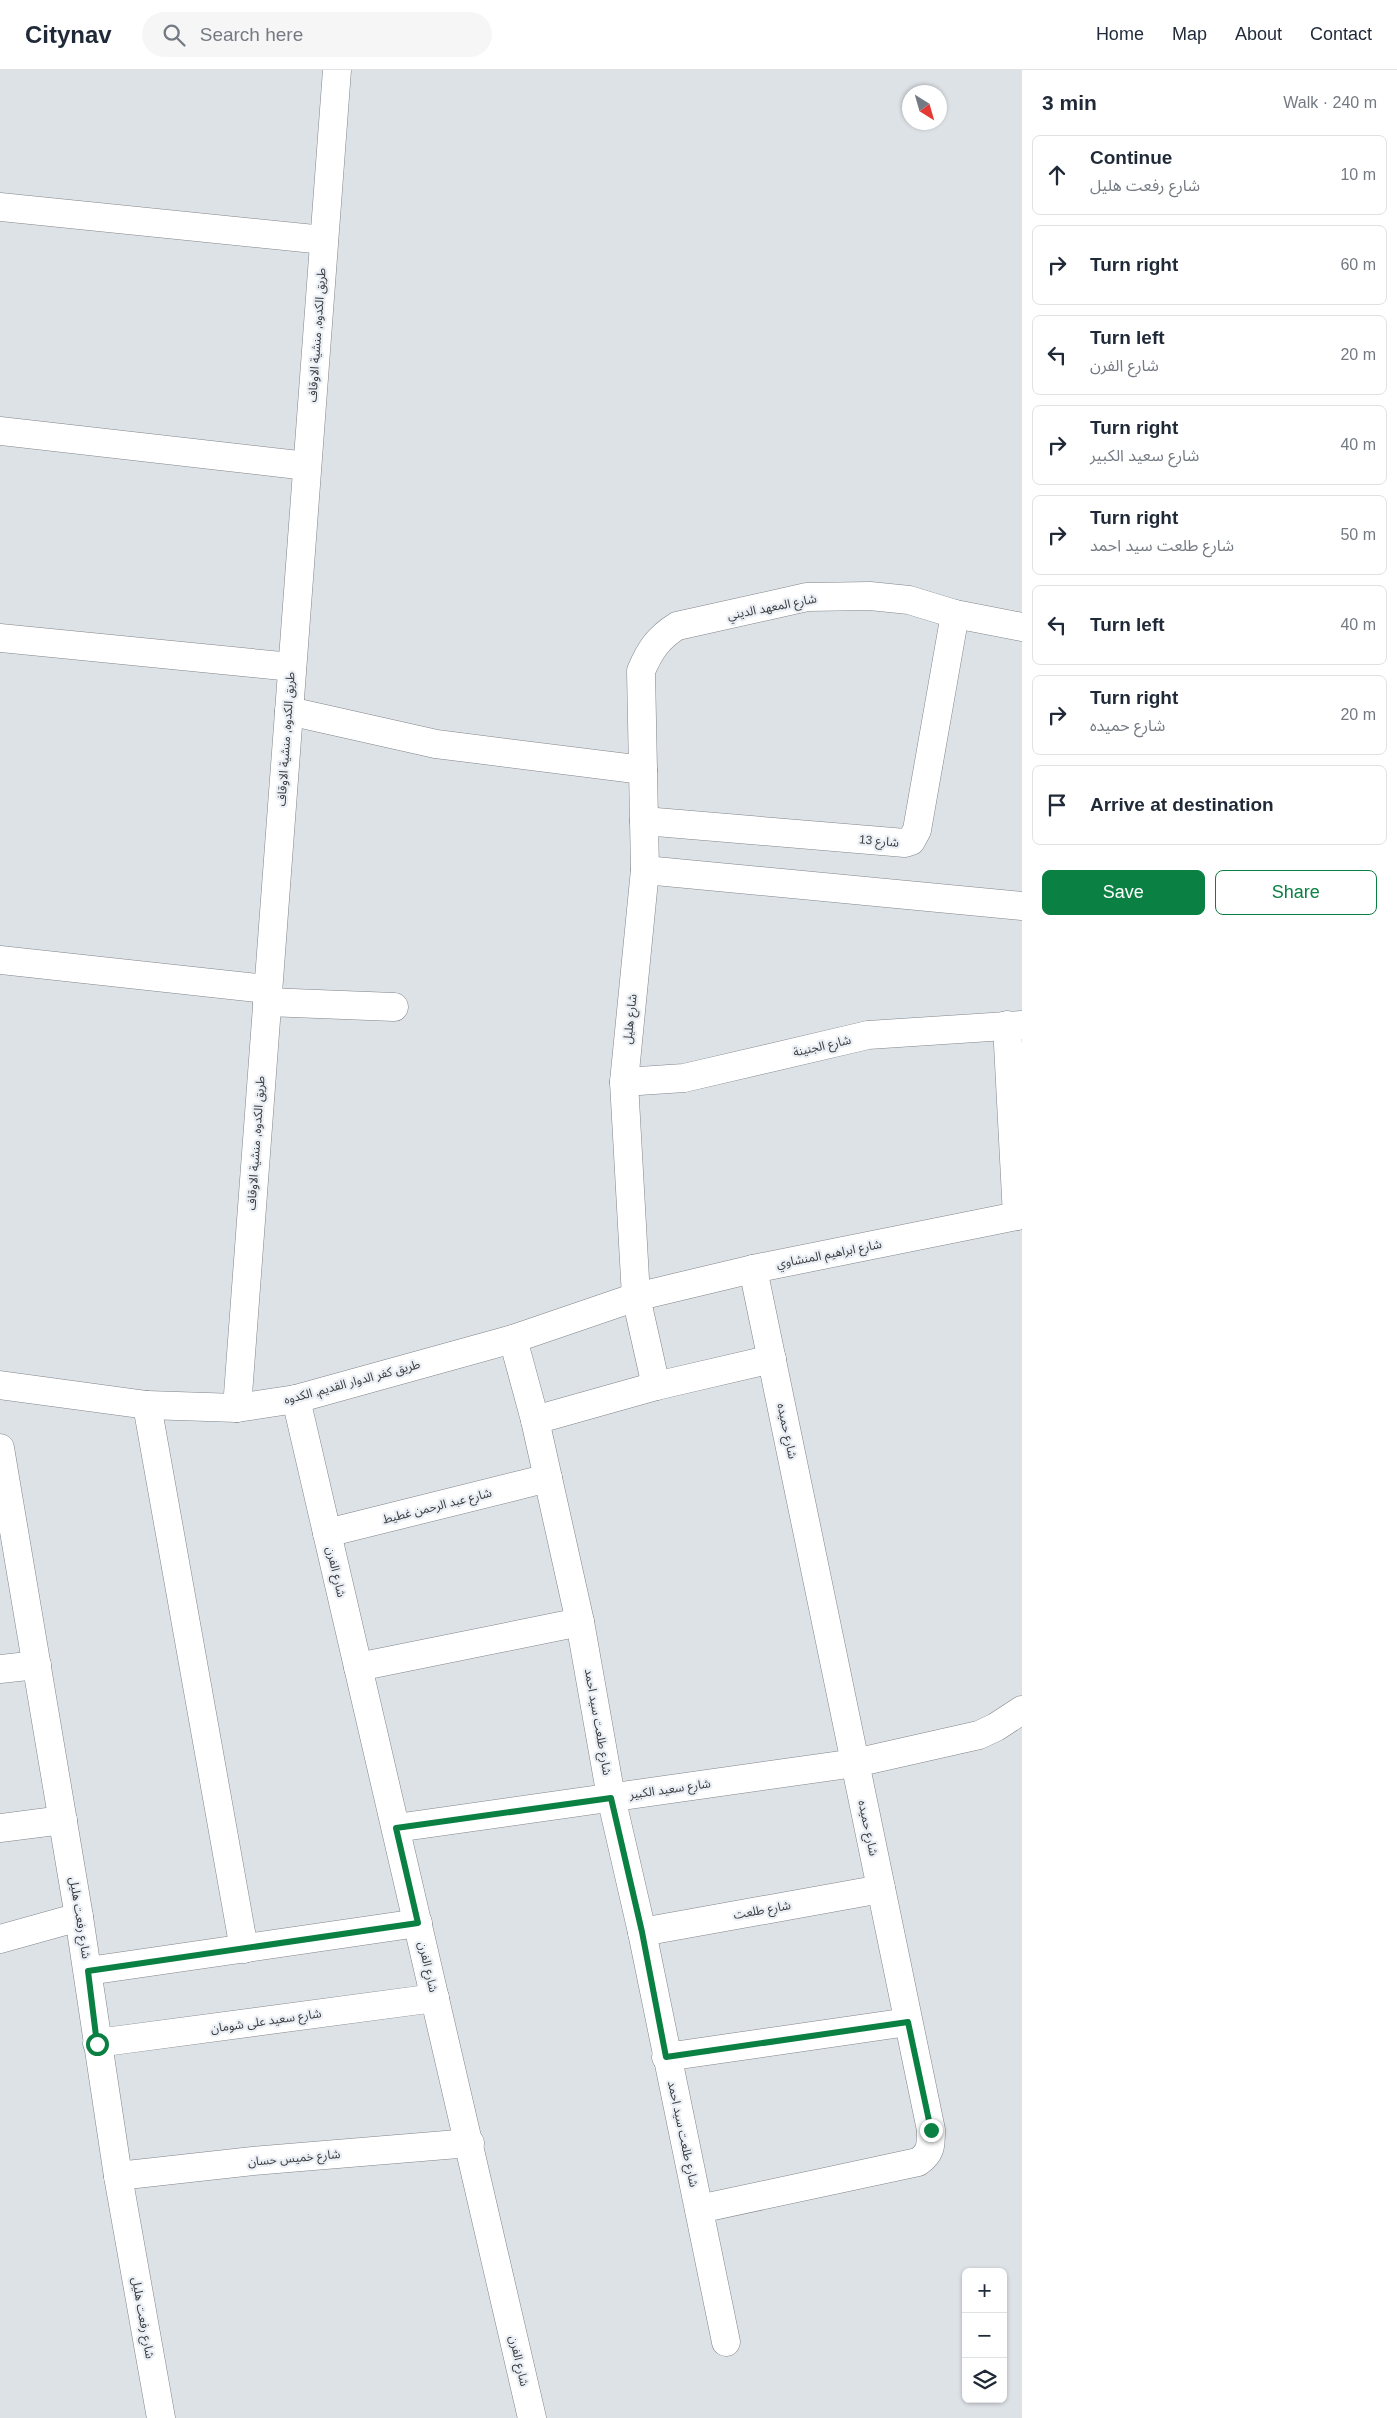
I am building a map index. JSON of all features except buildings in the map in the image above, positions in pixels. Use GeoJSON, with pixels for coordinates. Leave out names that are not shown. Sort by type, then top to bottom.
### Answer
{"type":"FeatureCollection","features":[{"type":"Feature","properties":{"kind":"street","name":"طريق الكدوه, منشية الاوقاف"},"geometry":{"type":"LineString","coordinates":[[237,1408],[337,70]]}},
{"type":"Feature","properties":{"kind":"street"},"geometry":{"type":"LineString","coordinates":[[0,207],[324,240]]}},
{"type":"Feature","properties":{"kind":"street"},"geometry":{"type":"LineString","coordinates":[[0,431],[307,466]]}},
{"type":"Feature","properties":{"kind":"street","name":"شارع المعهد الديني"},"geometry":{"type":"LineString","coordinates":[[650,651],[661,636],[677,626],[807,597],[870,596],[909,600],[955,614],[1022,628]]}},
{"type":"Feature","properties":{"kind":"street","name":"شارع 13"},"geometry":{"type":"LineString","coordinates":[[644,821],[905,843],[911,841],[916,835],[955,614]]}},
{"type":"Feature","properties":{"kind":"street"},"geometry":{"type":"LineString","coordinates":[[0,638],[292,667]]}},
{"type":"Feature","properties":{"kind":"street","name":"شارع هليل"},"geometry":{"type":"LineString","coordinates":[[650,651],[641,671],[645,870],[624,1082],[636,1297],[656,1386]]}},
{"type":"Feature","properties":{"kind":"street"},"geometry":{"type":"LineString","coordinates":[[289,710],[436,744],[643,770]]}},
{"type":"Feature","properties":{"kind":"street"},"geometry":{"type":"LineString","coordinates":[[645,870],[1022,906]]}},
{"type":"Feature","properties":{"kind":"street"},"geometry":{"type":"LineString","coordinates":[[0,960],[267,995],[394,1007]]}},
{"type":"Feature","properties":{"kind":"street"},"geometry":{"type":"LineString","coordinates":[[1015,1025],[1019,1216]]}},
{"type":"Feature","properties":{"kind":"street","name":"شارع الجنينة"},"geometry":{"type":"LineString","coordinates":[[624,1082],[684,1078],[868,1035],[1015,1025]]}},
{"type":"Feature","properties":{"kind":"street","name":"شارع ابراهيم المنشاوي"},"geometry":{"type":"LineString","coordinates":[[636,1297],[753,1269],[1019,1216]]}},
{"type":"Feature","properties":{"kind":"street","name":"شارع حميده"},"geometry":{"type":"LineString","coordinates":[[699,2209],[918,2162],[927,2156],[931,2147],[931,2130],[753,1269]]}},
{"type":"Feature","properties":{"kind":"street","name":"طريق كفر الدوار القديم, الكدوه"},"geometry":{"type":"LineString","coordinates":[[0,1385],[147,1405],[237,1408],[296,1399],[513,1339],[636,1297]]}},
{"type":"Feature","properties":{"kind":"street","name":"شارع طلعت سيد احمد"},"geometry":{"type":"LineString","coordinates":[[513,1339],[535,1420],[580,1622],[611,1798],[642,1932],[666,2057],[726,2342]]}},
{"type":"Feature","properties":{"kind":"street"},"geometry":{"type":"LineString","coordinates":[[535,1420],[656,1386],[772,1359]]}},
{"type":"Feature","properties":{"kind":"street","name":"شارع الفرن"},"geometry":{"type":"LineString","coordinates":[[296,1399],[470,2143],[532,2418]]}},
{"type":"Feature","properties":{"kind":"street"},"geometry":{"type":"LineString","coordinates":[[147,1405],[244,1949]]}},
{"type":"Feature","properties":{"kind":"street","name":"شارع رفعت هليل"},"geometry":{"type":"LineString","coordinates":[[0,1448],[80,1916],[97,2044],[118,2176],[161,2418]]}},
{"type":"Feature","properties":{"kind":"street","name":"شارع عبد الرحمن غطيط"},"geometry":{"type":"LineString","coordinates":[[327,1534],[548,1478]]}},
{"type":"Feature","properties":{"kind":"street"},"geometry":{"type":"LineString","coordinates":[[358,1667],[580,1622]]}},
{"type":"Feature","properties":{"kind":"street"},"geometry":{"type":"LineString","coordinates":[[0,1669],[37,1665]]}},
{"type":"Feature","properties":{"kind":"street","name":"شارع سعيد الكبير"},"geometry":{"type":"LineString","coordinates":[[396,1828],[855,1763],[979,1735],[996,1727],[1022,1710]]}},
{"type":"Feature","properties":{"kind":"street"},"geometry":{"type":"LineString","coordinates":[[0,1828],[63,1820]]}},
{"type":"Feature","properties":{"kind":"street","name":"شارع طلعت"},"geometry":{"type":"LineString","coordinates":[[642,1932],[881,1889]]}},
{"type":"Feature","properties":{"kind":"street"},"geometry":{"type":"LineString","coordinates":[[0,1939],[80,1916]]}},
{"type":"Feature","properties":{"kind":"street"},"geometry":{"type":"LineString","coordinates":[[88,1971],[418,1923]]}},
{"type":"Feature","properties":{"kind":"street","name":"شارع سعيد على شومان"},"geometry":{"type":"LineString","coordinates":[[97,2044],[436,1998]]}},
{"type":"Feature","properties":{"kind":"street"},"geometry":{"type":"LineString","coordinates":[[666,2057],[908,2022]]}},
{"type":"Feature","properties":{"kind":"street","name":"شارع خميس حسان"},"geometry":{"type":"LineString","coordinates":[[118,2176],[252,2161],[470,2143]]}},
{"type":"Feature","properties":{"kind":"route"},"geometry":{"type":"LineString","coordinates":[[97,2044],[88,1971],[418,1923],[396,1828],[611,1798],[642,1932],[666,2057],[908,2022],[931,2130]]}}]}
